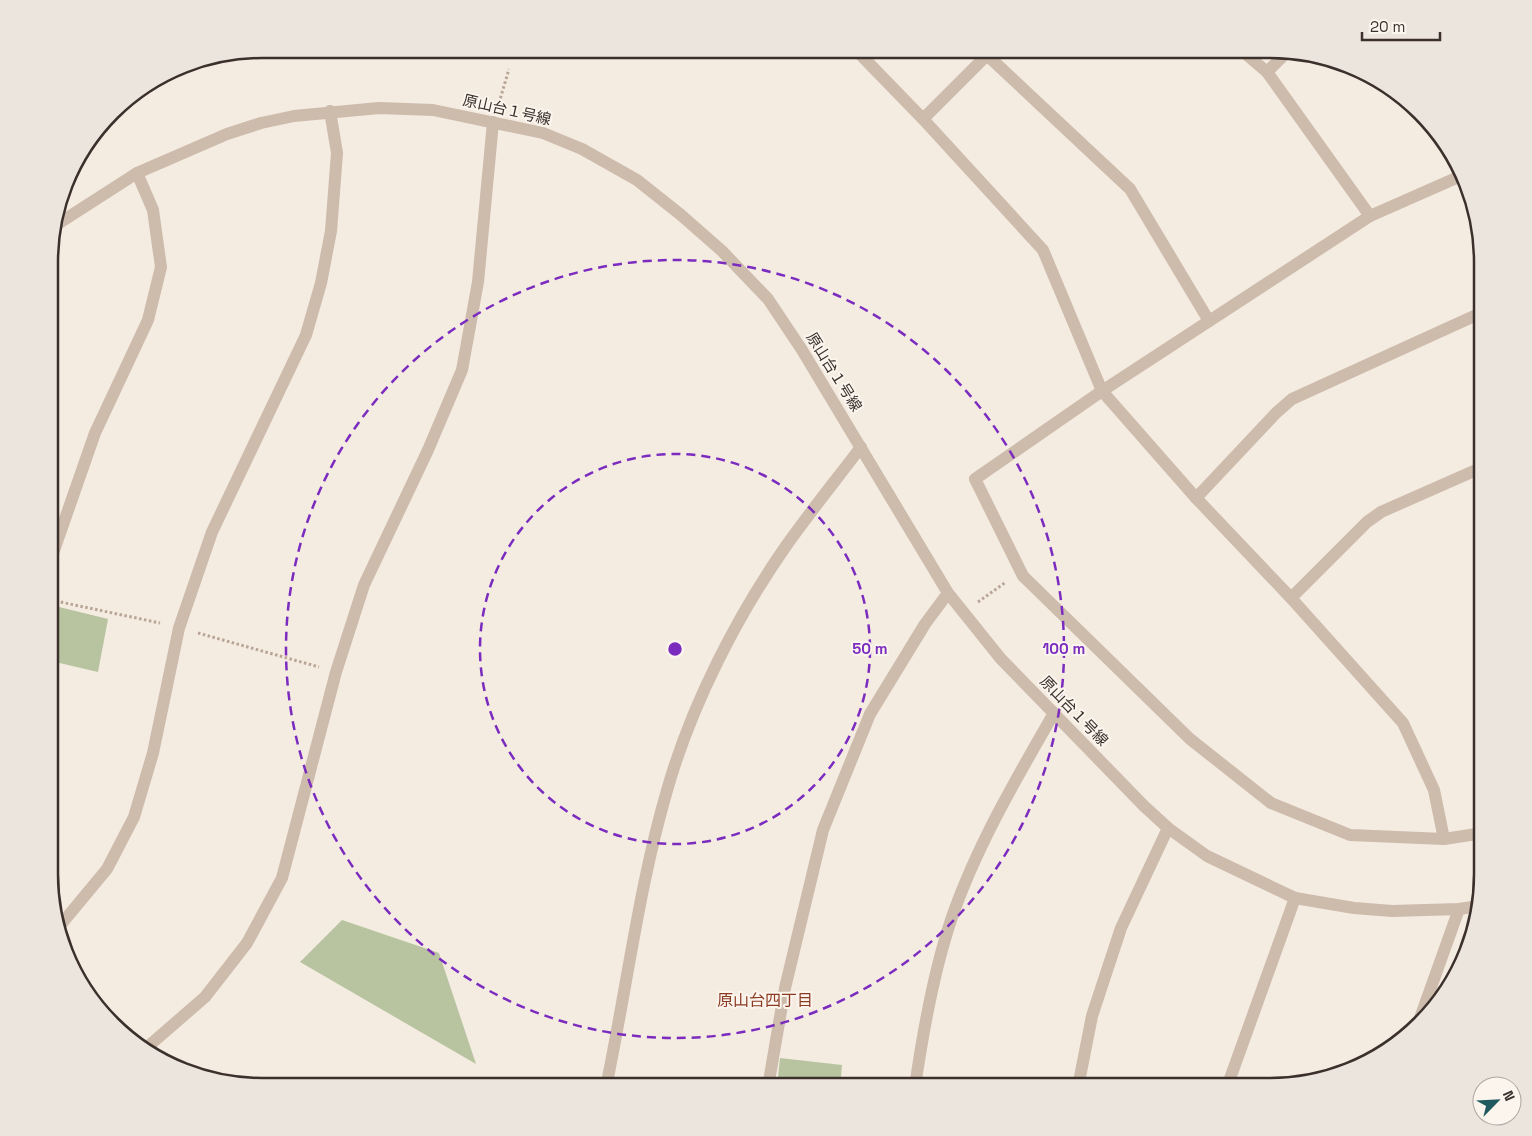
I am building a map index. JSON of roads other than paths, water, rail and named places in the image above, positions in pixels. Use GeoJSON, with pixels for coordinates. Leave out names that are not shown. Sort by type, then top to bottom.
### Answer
{"type":"FeatureCollection","features":[{"type":"Feature","properties":{"kind":"street"},"geometry":{"type":"LineString","coordinates":[[864,58],[923,119],[1043,250],[1102,391],[1196,498],[1291,598],[1403,723],[1434,790],[1444,839]]}},
{"type":"Feature","properties":{"kind":"street"},"geometry":{"type":"LineString","coordinates":[[923,119],[984,58]]}},
{"type":"Feature","properties":{"kind":"street"},"geometry":{"type":"LineString","coordinates":[[996,58],[1130,189],[1209,321]]}},
{"type":"Feature","properties":{"kind":"street"},"geometry":{"type":"LineString","coordinates":[[1251,58],[1267,72],[1370,216]]}},
{"type":"Feature","properties":{"kind":"street"},"geometry":{"type":"LineString","coordinates":[[1267,72],[1280,58]]}},
{"type":"Feature","properties":{"kind":"street","name":"原山台１号線"},"geometry":{"type":"LineString","coordinates":[[61,222],[137,173],[227,134],[261,123],[294,116],[330,111],[379,108],[432,110],[543,133],[582,149],[637,180],[715,245],[768,299],[861,446],[948,593],[1001,659],[1144,806],[1168,828],[1207,856],[1294,898],[1392,912],[1472,907]]}},
{"type":"Feature","properties":{"kind":"street"},"geometry":{"type":"LineString","coordinates":[[63,923],[107,869],[134,817],[153,753],[179,628],[212,532],[306,336],[321,283],[331,231],[337,153],[330,111]]}},
{"type":"Feature","properties":{"kind":"street"},"geometry":{"type":"LineString","coordinates":[[150,1045],[205,998],[247,943],[282,878],[336,672],[364,585],[428,450],[462,370],[478,282],[493,122]]}},
{"type":"Feature","properties":{"kind":"street"},"geometry":{"type":"LineString","coordinates":[[58,537],[95,433],[148,320],[161,267],[153,210],[137,173]]}},
{"type":"Feature","properties":{"kind":"street"},"geometry":{"type":"LineString","coordinates":[[1456,178],[1370,216],[1102,391],[975,479],[1023,576],[1190,739],[1271,803],[1350,835],[1444,839],[1474,834]]}},
{"type":"Feature","properties":{"kind":"street"},"geometry":{"type":"LineString","coordinates":[[1196,498],[1276,413],[1292,399],[1474,316]]}},
{"type":"Feature","properties":{"kind":"street"},"geometry":{"type":"LineString","coordinates":[[608,1078],[650,857],[668,785],[692,720],[740,618],[786,546],[861,446]]}},
{"type":"Feature","properties":{"kind":"street"},"geometry":{"type":"LineString","coordinates":[[1291,598],[1367,522],[1380,512],[1474,471]]}},
{"type":"Feature","properties":{"kind":"street"},"geometry":{"type":"LineString","coordinates":[[770,1078],[785,988],[823,830],[870,714],[926,624],[948,593]]}},
{"type":"Feature","properties":{"kind":"street"},"geometry":{"type":"LineString","coordinates":[[916,1078],[931,990],[951,921],[967,879],[1013,784],[1054,713]]}},
{"type":"Feature","properties":{"kind":"street"},"geometry":{"type":"LineString","coordinates":[[1080,1078],[1092,1016],[1121,928],[1168,828]]}},
{"type":"Feature","properties":{"kind":"street"},"geometry":{"type":"LineString","coordinates":[[1230,1078],[1294,898]]}},
{"type":"Feature","properties":{"kind":"street"},"geometry":{"type":"LineString","coordinates":[[1423,1010],[1460,909]]}},
{"type":"Feature","properties":{"kind":"district","name":"原山台四丁目"},"geometry":{"type":"Point","coordinates":[765,1000]}}]}
